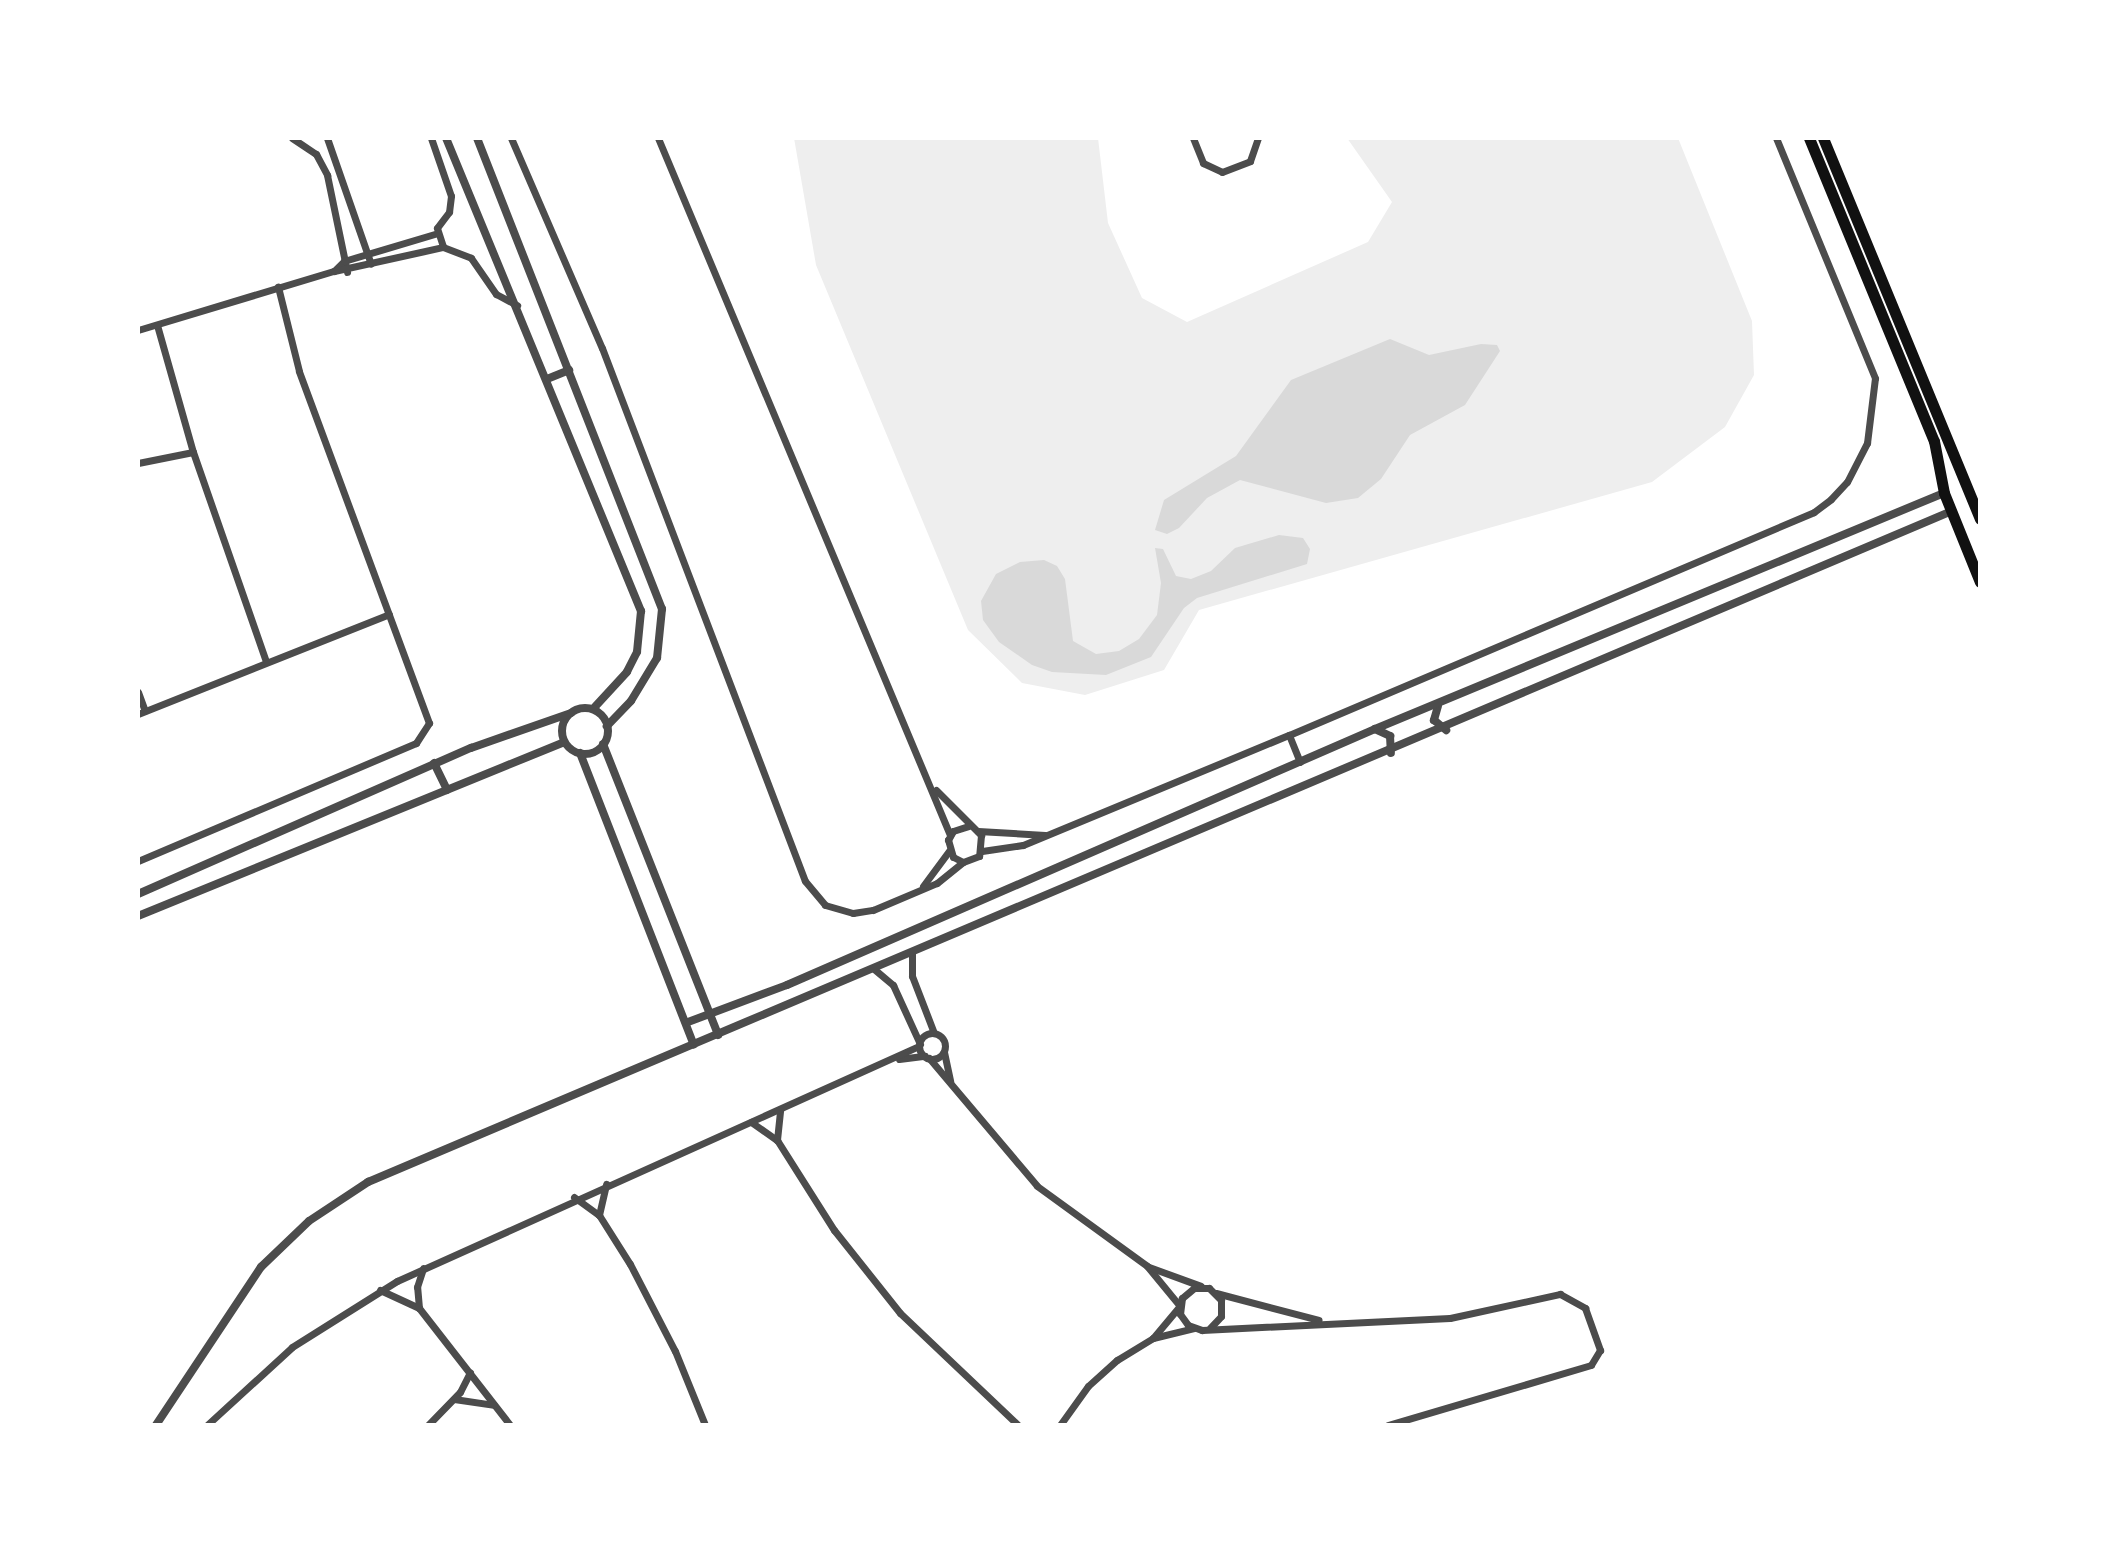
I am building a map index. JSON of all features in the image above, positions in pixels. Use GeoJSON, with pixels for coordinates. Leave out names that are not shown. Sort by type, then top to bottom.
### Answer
{"type":"FeatureCollection","features":[{"type":"Feature","properties":{"kind":"main road"},"geometry":{"type":"LineString","coordinates":[[1809,138],[1934,441],[1944,493],[1980,582]]}},
{"type":"Feature","properties":{"kind":"main road"},"geometry":{"type":"LineString","coordinates":[[1823,138],[1980,519]]}},
{"type":"Feature","properties":{"kind":"street"},"geometry":{"type":"LineString","coordinates":[[292,138],[316,154],[327,175],[347,272]]}},
{"type":"Feature","properties":{"kind":"street"},"geometry":{"type":"LineString","coordinates":[[327,138],[371,264]]}},
{"type":"Feature","properties":{"kind":"street"},"geometry":{"type":"LineString","coordinates":[[431,138],[451,196],[438,233],[443,247]]}},
{"type":"Feature","properties":{"kind":"street"},"geometry":{"type":"LineString","coordinates":[[138,894],[434,763],[571,713],[593,709],[627,672],[637,652],[641,611],[446,138]]}},
{"type":"Feature","properties":{"kind":"street"},"geometry":{"type":"LineString","coordinates":[[477,138],[662,609],[657,658],[631,701],[607,726],[603,744],[718,1035]]}},
{"type":"Feature","properties":{"kind":"street"},"geometry":{"type":"LineString","coordinates":[[511,138],[602,348],[805,881],[825,905],[853,913],[873,910],[922,888],[982,851],[1047,835],[1814,512],[1847,482],[1870,430],[1875,378],[1776,138]]}},
{"type":"Feature","properties":{"kind":"street"},"geometry":{"type":"LineString","coordinates":[[658,138],[934,788],[950,835],[949,851],[922,888]]}},
{"type":"Feature","properties":{"kind":"street"},"geometry":{"type":"LineString","coordinates":[[1193,138],[1203,163],[1222,172],[1250,161],[1258,138]]}},
{"type":"Feature","properties":{"kind":"street"},"geometry":{"type":"LineString","coordinates":[[334,271],[344,261],[438,233]]}},
{"type":"Feature","properties":{"kind":"street"},"geometry":{"type":"LineString","coordinates":[[138,330],[334,271],[347,272],[443,247],[471,258],[496,294],[517,305]]}},
{"type":"Feature","properties":{"kind":"street"},"geometry":{"type":"LineString","coordinates":[[138,861],[416,743],[429,723],[428,710],[299,371],[278,287]]}},
{"type":"Feature","properties":{"kind":"street"},"geometry":{"type":"LineString","coordinates":[[157,325],[193,452],[266,662]]}},
{"type":"Feature","properties":{"kind":"street"},"geometry":{"type":"LineString","coordinates":[[547,379],[569,370]]}},
{"type":"Feature","properties":{"kind":"street"},"geometry":{"type":"LineString","coordinates":[[138,463],[193,452]]}},
{"type":"Feature","properties":{"kind":"street"},"geometry":{"type":"LineString","coordinates":[[688,1022],[787,985],[1375,729],[1944,493]]}},
{"type":"Feature","properties":{"kind":"street"},"geometry":{"type":"LineString","coordinates":[[156,1425],[247,1284],[276,1251],[328,1207],[389,1172],[1446,730],[1952,511]]}},
{"type":"Feature","properties":{"kind":"street"},"geometry":{"type":"LineString","coordinates":[[138,692],[142,713],[389,614]]}},
{"type":"Feature","properties":{"kind":"street"},"geometry":{"type":"LineString","coordinates":[[1438,705],[1434,720],[1446,730]]}},
{"type":"Feature","properties":{"kind":"street"},"geometry":{"type":"LineString","coordinates":[[593,709],[607,726]]}},
{"type":"Feature","properties":{"kind":"street"},"geometry":{"type":"LineString","coordinates":[[564,742],[563,723],[571,713]]}},
{"type":"Feature","properties":{"kind":"street"},"geometry":{"type":"LineString","coordinates":[[1375,729],[1390,736],[1391,753]]}},
{"type":"Feature","properties":{"kind":"street"},"geometry":{"type":"LineString","coordinates":[[1289,735],[1300,762]]}},
{"type":"Feature","properties":{"kind":"street"},"geometry":{"type":"LineString","coordinates":[[564,742],[580,753],[688,1022],[694,1045]]}},
{"type":"Feature","properties":{"kind":"street"},"geometry":{"type":"LineString","coordinates":[[138,916],[564,742]]}},
{"type":"Feature","properties":{"kind":"street"},"geometry":{"type":"LineString","coordinates":[[580,753],[603,744]]}},
{"type":"Feature","properties":{"kind":"street"},"geometry":{"type":"LineString","coordinates":[[434,763],[447,790]]}},
{"type":"Feature","properties":{"kind":"street"},"geometry":{"type":"LineString","coordinates":[[934,788],[968,826],[978,831],[1047,835]]}},
{"type":"Feature","properties":{"kind":"street"},"geometry":{"type":"LineString","coordinates":[[950,835],[968,826]]}},
{"type":"Feature","properties":{"kind":"street"},"geometry":{"type":"LineString","coordinates":[[978,831],[982,851]]}},
{"type":"Feature","properties":{"kind":"street"},"geometry":{"type":"LineString","coordinates":[[949,851],[963,862]]}},
{"type":"Feature","properties":{"kind":"street"},"geometry":{"type":"LineString","coordinates":[[912,953],[912,976],[934,1033],[943,1040],[950,1081]]}},
{"type":"Feature","properties":{"kind":"street"},"geometry":{"type":"LineString","coordinates":[[874,969],[893,985],[927,1057],[1037,1186],[1147,1266],[1179,1306],[1183,1320],[1194,1328]]}},
{"type":"Feature","properties":{"kind":"street"},"geometry":{"type":"LineString","coordinates":[[207,1425],[292,1347],[380,1290],[574,1197],[899,1059],[934,1033]]}},
{"type":"Feature","properties":{"kind":"street"},"geometry":{"type":"LineString","coordinates":[[899,1059],[927,1057],[944,1051]]}},
{"type":"Feature","properties":{"kind":"street"},"geometry":{"type":"LineString","coordinates":[[777,1140],[780,1109]]}},
{"type":"Feature","properties":{"kind":"street"},"geometry":{"type":"LineString","coordinates":[[751,1122],[777,1140],[834,1230],[900,1313],[1018,1425]]}},
{"type":"Feature","properties":{"kind":"street"},"geometry":{"type":"LineString","coordinates":[[599,1215],[606,1184]]}},
{"type":"Feature","properties":{"kind":"street"},"geometry":{"type":"LineString","coordinates":[[574,1197],[599,1215],[658,1315],[705,1425]]}},
{"type":"Feature","properties":{"kind":"street"},"geometry":{"type":"LineString","coordinates":[[1147,1266],[1216,1293],[1321,1321]]}},
{"type":"Feature","properties":{"kind":"street"},"geometry":{"type":"LineString","coordinates":[[419,1308],[417,1287],[424,1267]]}},
{"type":"Feature","properties":{"kind":"street"},"geometry":{"type":"LineString","coordinates":[[1060,1425],[1101,1372],[1153,1338],[1187,1292],[1201,1286]]}},
{"type":"Feature","properties":{"kind":"street"},"geometry":{"type":"LineString","coordinates":[[380,1290],[419,1308],[510,1425]]}},
{"type":"Feature","properties":{"kind":"street"},"geometry":{"type":"LineString","coordinates":[[1210,1328],[1221,1316],[1216,1293]]}},
{"type":"Feature","properties":{"kind":"street"},"geometry":{"type":"LineString","coordinates":[[1153,1338],[1194,1328],[1450,1318],[1560,1294],[1585,1308],[1600,1350],[1591,1365],[1388,1425]]}},
{"type":"Feature","properties":{"kind":"street"},"geometry":{"type":"LineString","coordinates":[[428,1425],[454,1399],[470,1372]]}},
{"type":"Feature","properties":{"kind":"street"},"geometry":{"type":"LineString","coordinates":[[454,1399],[494,1405]]}},
{"type":"Feature","properties":{"kind":"shaded area"},"geometry":{"type":"Polygon","coordinates":[[[794,138],[1098,138],[1108,223],[1142,298],[1187,322],[1368,242],[1392,202],[1347,138],[1678,138],[1752,321],[1754,375],[1725,427],[1652,482],[1199,610],[1164,670],[1085,695],[1022,683],[968,630],[816,265],[794,138]]]}},
{"type":"Feature","properties":{"kind":"shaded area"},"geometry":{"type":"Polygon","coordinates":[[[1390,339],[1429,355],[1481,344],[1497,345],[1500,351],[1465,405],[1410,435],[1381,479],[1358,498],[1326,503],[1240,480],[1207,498],[1179,528],[1167,534],[1155,530],[1164,500],[1236,456],[1291,380],[1390,339]]]}},
{"type":"Feature","properties":{"kind":"shaded area"},"geometry":{"type":"Polygon","coordinates":[[[1279,535],[1303,538],[1310,549],[1307,564],[1197,598],[1184,608],[1151,657],[1106,675],[1052,672],[1032,665],[999,642],[983,620],[981,601],[996,574],[1020,562],[1044,560],[1057,566],[1065,579],[1073,641],[1096,654],[1119,651],[1139,639],[1157,615],[1161,583],[1155,548],[1163,549],[1176,576],[1191,579],[1211,571],[1235,548],[1279,535]]]}}]}
